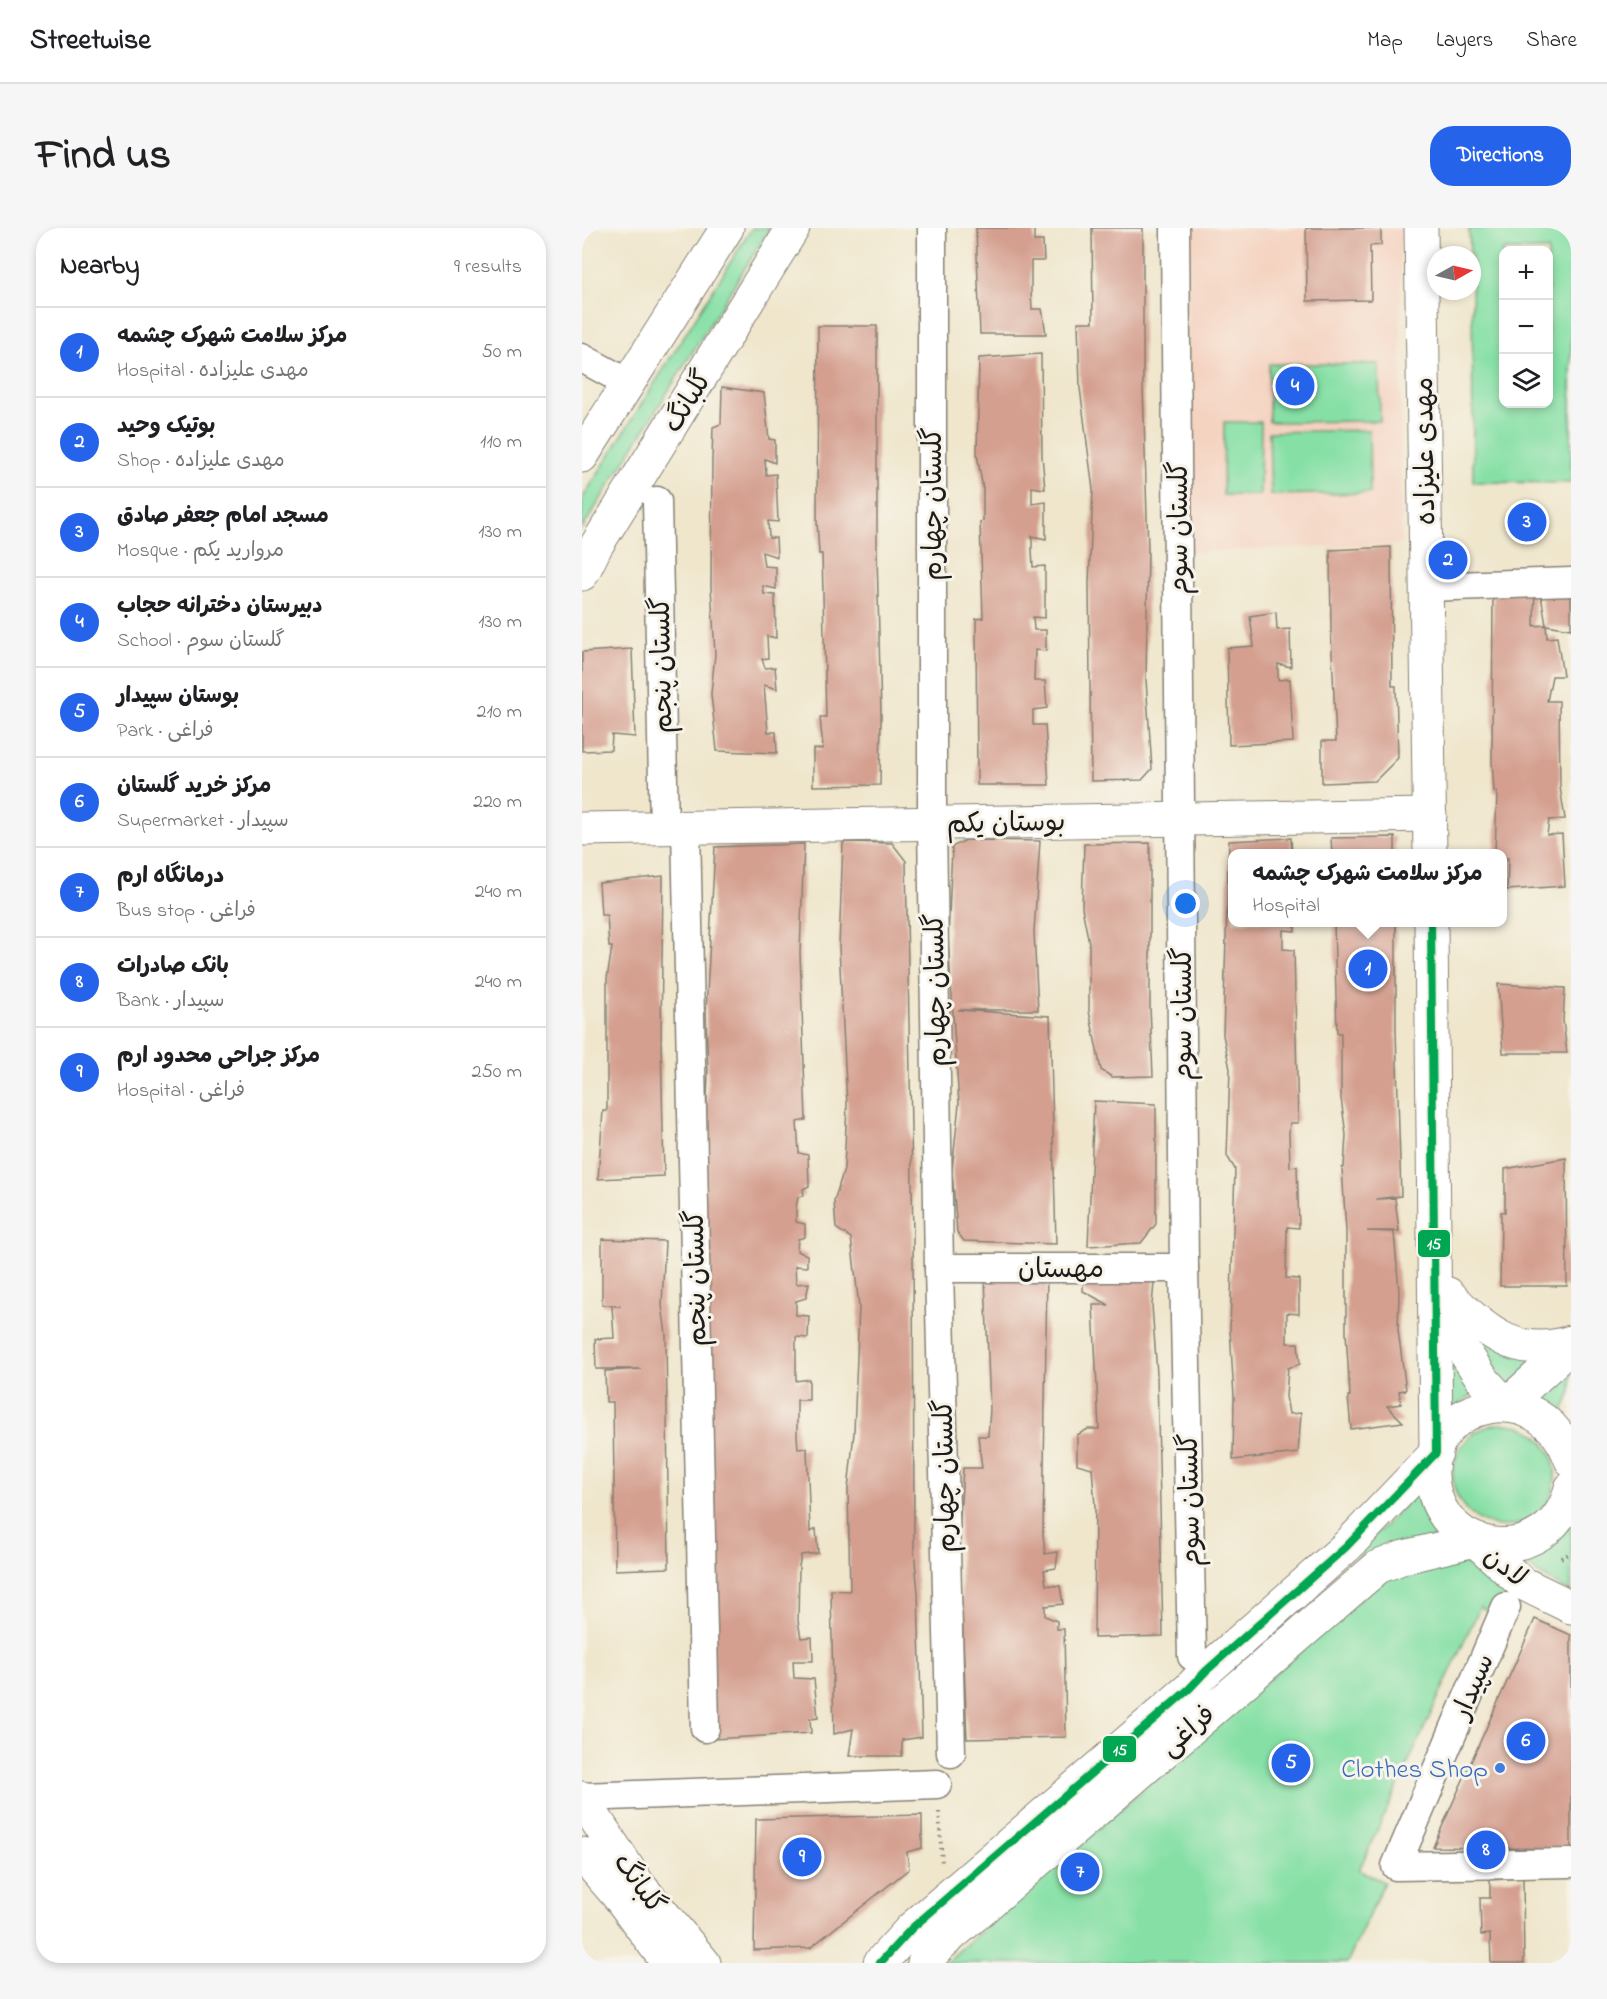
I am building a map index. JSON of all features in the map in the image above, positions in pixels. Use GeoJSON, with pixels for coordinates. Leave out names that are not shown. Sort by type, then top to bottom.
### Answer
{"type":"FeatureCollection","features":[{"type":"Feature","properties":{"kind":"street"},"geometry":{"type":"LineString","coordinates":[[582,456],[726,228]]}},
{"type":"Feature","properties":{"kind":"street","name":"گلبانگ"},"geometry":{"type":"LineString","coordinates":[[582,574],[596,546],[793,228]]}},
{"type":"Feature","properties":{"kind":"street","name":"گلستان چهارم"},"geometry":{"type":"LineString","coordinates":[[932,228],[932,824],[939,1268],[951,1753]]}},
{"type":"Feature","properties":{"kind":"street","name":"گلستان سوم"},"geometry":{"type":"LineString","coordinates":[[1175,228],[1184,1268],[1192,1656]]}},
{"type":"Feature","properties":{"kind":"street","name":"مهدی علیزاده"},"geometry":{"type":"LineString","coordinates":[[1421,228],[1430,849]]}},
{"type":"Feature","properties":{"kind":"street"},"geometry":{"type":"LineString","coordinates":[[582,358],[628,383]]}},
{"type":"Feature","properties":{"kind":"street","name":"گلستان پنجم"},"geometry":{"type":"LineString","coordinates":[[657,501],[675,828],[705,1728]]}},
{"type":"Feature","properties":{"kind":"street"},"geometry":{"type":"LineString","coordinates":[[1426,587],[1571,582]]}},
{"type":"Feature","properties":{"kind":"street","name":"بوستان یکم"},"geometry":{"type":"LineString","coordinates":[[582,829],[1430,815]]}},
{"type":"Feature","properties":{"kind":"street"},"geometry":{"type":"LineString","coordinates":[[1431,927],[1436,1254],[1460,1344],[1483,1380],[1506,1405]]}},
{"type":"Feature","properties":{"kind":"street","name":"لادن"},"geometry":{"type":"LineString","coordinates":[[1436,1254],[1436,1453],[1432,1474],[1435,1494],[1443,1514],[1457,1529],[1475,1540],[1522,1583],[1571,1607]]}},
{"type":"Feature","properties":{"kind":"street","name":"مهستان"},"geometry":{"type":"LineString","coordinates":[[939,1268],[1184,1268]]}},
{"type":"Feature","properties":{"kind":"street"},"geometry":{"type":"LineString","coordinates":[[1447,1293],[1480,1327],[1513,1344],[1550,1348],[1571,1344]]}},
{"type":"Feature","properties":{"kind":"street"},"geometry":{"type":"LineString","coordinates":[[1506,1405],[1571,1344]]}},
{"type":"Feature","properties":{"kind":"street"},"geometry":{"type":"LineString","coordinates":[[1436,1453],[1446,1433],[1463,1417],[1484,1407],[1506,1405],[1525,1408],[1542,1416],[1569,1445]]}},
{"type":"Feature","properties":{"kind":"street","name":"فراغی"},"geometry":{"type":"LineString","coordinates":[[880,1963],[912,1928],[1189,1689],[1206,1671],[1346,1547],[1436,1453]]}},
{"type":"Feature","properties":{"kind":"street"},"geometry":{"type":"LineString","coordinates":[[1475,1540],[1497,1546],[1519,1544],[1540,1535],[1557,1520],[1570,1498]]}},
{"type":"Feature","properties":{"kind":"street","name":"فراغی"},"geometry":{"type":"LineString","coordinates":[[924,1963],[940,1945],[1378,1567],[1404,1557],[1475,1540]]}},
{"type":"Feature","properties":{"kind":"street","name":"سپیدار"},"geometry":{"type":"LineString","coordinates":[[1506,1607],[1396,1866],[1571,1863]]}},
{"type":"Feature","properties":{"kind":"street"},"geometry":{"type":"LineString","coordinates":[[582,1798],[937,1784]]}},
{"type":"Feature","properties":{"kind":"street","name":"گلبانگ"},"geometry":{"type":"LineString","coordinates":[[582,1798],[638,1884],[704,1963]]}},
{"type":"Feature","properties":{"kind":"street","name":"گلبانگ"},"geometry":{"type":"LineString","coordinates":[[582,1854],[613,1889],[668,1963]]}},
{"type":"Feature","properties":{"kind":"path"},"geometry":{"type":"LineString","coordinates":[[937,1784],[942,1872]]}},
{"type":"Feature","properties":{"kind":"shaded area"},"geometry":{"type":"Polygon","coordinates":[[[1187,228],[1401,228],[1401,544],[1190,552],[1187,228]]]}},
{"type":"Feature","properties":{"kind":"green space"},"geometry":{"type":"Polygon","coordinates":[[[752,228],[770,228],[582,529],[582,499],[752,228]]]}},
{"type":"Feature","properties":{"kind":"green space"},"geometry":{"type":"Polygon","coordinates":[[[1469,228],[1571,228],[1571,483],[1473,482],[1472,300],[1481,300],[1481,246],[1470,246],[1469,228]]]}},
{"type":"Feature","properties":{"kind":"green space"},"geometry":{"type":"Polygon","coordinates":[[[1269,364],[1379,364],[1380,421],[1269,422],[1269,364]]]}},
{"type":"Feature","properties":{"kind":"green space"},"geometry":{"type":"Polygon","coordinates":[[[1224,422],[1261,422],[1260,495],[1223,495],[1224,422]]]}},
{"type":"Feature","properties":{"kind":"green space"},"geometry":{"type":"Polygon","coordinates":[[[1369,430],[1370,493],[1271,495],[1269,432],[1369,430]]]}},
{"type":"Feature","properties":{"kind":"green space"},"geometry":{"type":"Polygon","coordinates":[[[1473,1335],[1551,1355],[1505,1387],[1473,1335]]]}},
{"type":"Feature","properties":{"kind":"green space"},"geometry":{"type":"Polygon","coordinates":[[[1441,1337],[1476,1392],[1443,1415],[1441,1337]]]}},
{"type":"Feature","properties":{"kind":"green space"},"geometry":{"type":"Polygon","coordinates":[[[1571,1366],[1571,1391],[1562,1414],[1532,1396],[1571,1366]]]}},
{"type":"Feature","properties":{"kind":"green space"},"geometry":{"type":"Polygon","coordinates":[[[1504,1424],[1524,1428],[1540,1439],[1551,1455],[1555,1475],[1551,1495],[1540,1511],[1524,1522],[1504,1526],[1484,1522],[1468,1511],[1457,1495],[1453,1475],[1457,1455],[1468,1439],[1484,1428],[1504,1424]]]}},
{"type":"Feature","properties":{"kind":"green space"},"geometry":{"type":"Polygon","coordinates":[[[1424,1485],[1445,1534],[1356,1564],[1362,1549],[1424,1485]]]}},
{"type":"Feature","properties":{"kind":"green space"},"geometry":{"type":"Polygon","coordinates":[[[1568,1524],[1571,1530],[1571,1593],[1511,1557],[1568,1524]]]}},
{"type":"Feature","properties":{"kind":"green space"},"geometry":{"type":"Polygon","coordinates":[[[1448,1560],[1469,1565],[1511,1587],[1497,1616],[1480,1607],[1359,1870],[1384,1882],[1347,1963],[945,1963],[1386,1576],[1448,1560]]]}},
{"type":"Feature","properties":{"kind":"building"},"geometry":{"type":"Polygon","coordinates":[[[976,228],[1034,228],[1034,241],[1043,241],[1044,261],[1031,261],[1031,292],[1032,309],[1042,309],[1046,334],[980,334],[976,228]]]}},
{"type":"Feature","properties":{"kind":"building"},"geometry":{"type":"Polygon","coordinates":[[[1092,228],[1143,228],[1143,385],[1148,549],[1146,680],[1152,769],[1142,780],[1091,781],[1089,582],[1093,490],[1080,388],[1078,322],[1093,322],[1092,228]]]}},
{"type":"Feature","properties":{"kind":"building"},"geometry":{"type":"Polygon","coordinates":[[[1306,228],[1381,228],[1381,245],[1370,246],[1371,300],[1307,301],[1306,228]]]}},
{"type":"Feature","properties":{"kind":"building"},"geometry":{"type":"Polygon","coordinates":[[[818,326],[877,326],[880,785],[813,786],[813,749],[823,749],[820,717],[826,717],[822,554],[819,554],[817,521],[818,326]]]}},
{"type":"Feature","properties":{"kind":"building"},"geometry":{"type":"Polygon","coordinates":[[[1041,354],[1042,456],[1045,489],[1032,487],[1032,504],[1046,502],[1046,539],[1032,536],[1032,550],[1033,567],[1045,566],[1045,618],[1033,617],[1034,630],[1046,630],[1046,651],[1035,650],[1034,681],[1045,681],[1047,708],[1033,710],[1033,725],[1045,725],[1049,785],[977,785],[976,619],[983,618],[980,522],[983,521],[983,489],[977,454],[979,358],[1041,354]]]}},
{"type":"Feature","properties":{"kind":"building"},"geometry":{"type":"Polygon","coordinates":[[[722,387],[764,393],[769,439],[775,440],[775,463],[765,459],[766,475],[776,474],[778,522],[768,521],[769,538],[776,538],[777,557],[762,552],[764,566],[776,567],[776,589],[763,586],[764,594],[775,595],[776,638],[767,636],[768,658],[762,659],[765,668],[775,667],[777,689],[764,685],[768,732],[776,732],[777,753],[717,751],[711,694],[715,654],[711,587],[712,460],[713,427],[721,424],[722,387]]]}},
{"type":"Feature","properties":{"kind":"building"},"geometry":{"type":"Polygon","coordinates":[[[1391,547],[1392,686],[1396,686],[1398,758],[1375,781],[1322,783],[1322,741],[1336,741],[1330,550],[1391,547]]]}},
{"type":"Feature","properties":{"kind":"building"},"geometry":{"type":"Polygon","coordinates":[[[1535,583],[1534,626],[1546,625],[1547,638],[1557,637],[1563,676],[1552,676],[1547,701],[1559,701],[1560,787],[1565,819],[1549,820],[1547,835],[1562,834],[1565,886],[1507,890],[1507,849],[1495,849],[1497,792],[1494,792],[1492,762],[1493,589],[1535,583]]]}},
{"type":"Feature","properties":{"kind":"building"},"geometry":{"type":"Polygon","coordinates":[[[1540,589],[1571,589],[1571,629],[1546,625],[1540,589]]]}},
{"type":"Feature","properties":{"kind":"building"},"geometry":{"type":"Polygon","coordinates":[[[1276,612],[1277,630],[1290,629],[1291,667],[1278,664],[1278,680],[1290,679],[1293,742],[1229,745],[1227,648],[1254,646],[1250,616],[1276,612]]]}},
{"type":"Feature","properties":{"kind":"building"},"geometry":{"type":"Polygon","coordinates":[[[632,649],[635,737],[612,735],[611,750],[582,751],[582,652],[632,649]]]}},
{"type":"Feature","properties":{"kind":"building"},"geometry":{"type":"Polygon","coordinates":[[[1395,837],[1395,849],[1332,849],[1331,838],[1395,837]]]}},
{"type":"Feature","properties":{"kind":"building"},"geometry":{"type":"Polygon","coordinates":[[[1291,838],[1292,849],[1229,849],[1229,841],[1291,838]]]}},
{"type":"Feature","properties":{"kind":"building"},"geometry":{"type":"Polygon","coordinates":[[[966,840],[1040,841],[1034,932],[1038,1010],[958,1010],[1050,1016],[1056,1244],[964,1241],[957,1232],[952,1171],[959,1104],[948,939],[952,847],[966,840]]]}},
{"type":"Feature","properties":{"kind":"building"},"geometry":{"type":"Polygon","coordinates":[[[843,842],[892,843],[906,861],[913,1235],[914,1550],[918,1593],[922,1737],[902,1740],[902,1756],[849,1756],[853,1729],[834,1734],[831,1590],[850,1591],[848,1489],[854,1433],[859,1306],[851,1238],[836,1228],[834,1201],[844,1169],[847,1105],[839,947],[843,842]]]}},
{"type":"Feature","properties":{"kind":"building"},"geometry":{"type":"Polygon","coordinates":[[[1150,843],[1150,1007],[1153,1076],[1112,1077],[1101,1070],[1089,1011],[1089,943],[1082,908],[1084,844],[1150,843]]]}},
{"type":"Feature","properties":{"kind":"building"},"geometry":{"type":"Polygon","coordinates":[[[804,844],[800,953],[806,1120],[797,1122],[799,1153],[808,1155],[809,1186],[803,1189],[804,1196],[798,1197],[796,1207],[796,1222],[805,1224],[805,1237],[798,1239],[797,1251],[807,1255],[807,1267],[795,1266],[796,1284],[809,1283],[806,1298],[796,1301],[796,1315],[809,1316],[808,1338],[796,1337],[796,1381],[809,1379],[809,1400],[797,1400],[797,1435],[798,1449],[807,1448],[810,1532],[816,1529],[818,1553],[801,1555],[799,1567],[798,1621],[801,1638],[812,1637],[813,1661],[793,1661],[794,1678],[814,1679],[818,1718],[810,1719],[811,1733],[713,1739],[710,1705],[704,1169],[708,1074],[706,1012],[715,847],[804,844]]]}},
{"type":"Feature","properties":{"kind":"building"},"geometry":{"type":"Polygon","coordinates":[[[1228,873],[1228,927],[1295,927],[1295,931],[1283,930],[1283,949],[1294,950],[1298,1123],[1290,1123],[1289,1132],[1290,1167],[1297,1166],[1299,1228],[1287,1227],[1286,1278],[1299,1279],[1299,1314],[1287,1313],[1287,1343],[1298,1343],[1300,1364],[1288,1368],[1286,1396],[1289,1414],[1301,1413],[1298,1453],[1233,1460],[1234,1397],[1230,1329],[1235,1169],[1227,1156],[1230,1069],[1223,1035],[1228,873]]]}},
{"type":"Feature","properties":{"kind":"building"},"geometry":{"type":"Polygon","coordinates":[[[663,876],[661,1042],[664,1176],[598,1179],[603,1111],[607,1111],[607,979],[612,947],[609,947],[607,915],[601,915],[599,883],[663,876]]]}},
{"type":"Feature","properties":{"kind":"building"},"geometry":{"type":"Polygon","coordinates":[[[1334,927],[1396,927],[1396,1030],[1401,1196],[1376,1199],[1395,1198],[1399,1231],[1367,1231],[1394,1232],[1399,1291],[1398,1330],[1406,1390],[1399,1391],[1401,1404],[1387,1406],[1403,1422],[1351,1429],[1348,1396],[1350,1396],[1346,1333],[1346,1231],[1342,1168],[1344,1167],[1346,1135],[1341,1098],[1341,1033],[1337,1033],[1334,927]]]}},
{"type":"Feature","properties":{"kind":"building"},"geometry":{"type":"Polygon","coordinates":[[[1498,984],[1565,988],[1563,1020],[1567,1053],[1503,1053],[1498,984]]]}},
{"type":"Feature","properties":{"kind":"building"},"geometry":{"type":"Polygon","coordinates":[[[1094,1101],[1156,1104],[1156,1224],[1141,1243],[1088,1246],[1094,1101]]]}},
{"type":"Feature","properties":{"kind":"building"},"geometry":{"type":"Polygon","coordinates":[[[1566,1158],[1567,1286],[1500,1286],[1501,1212],[1505,1212],[1505,1169],[1566,1158]]]}},
{"type":"Feature","properties":{"kind":"building"},"geometry":{"type":"Polygon","coordinates":[[[602,1239],[665,1241],[662,1305],[666,1334],[669,1568],[615,1570],[613,1402],[606,1402],[605,1371],[641,1369],[596,1369],[595,1339],[614,1338],[612,1306],[621,1306],[602,1305],[602,1239]]]}},
{"type":"Feature","properties":{"kind":"building"},"geometry":{"type":"Polygon","coordinates":[[[1047,1272],[1043,1534],[1045,1554],[1058,1552],[1056,1568],[1044,1570],[1046,1585],[1060,1586],[1063,1604],[1045,1606],[1045,1616],[1057,1621],[1057,1629],[1064,1629],[1066,1737],[967,1739],[959,1534],[963,1468],[982,1468],[978,1436],[988,1436],[990,1410],[985,1277],[1047,1272]]]}},
{"type":"Feature","properties":{"kind":"building"},"geometry":{"type":"Polygon","coordinates":[[[1155,1272],[1152,1305],[1157,1374],[1163,1636],[1094,1638],[1095,1506],[1092,1468],[1077,1464],[1077,1435],[1088,1429],[1099,1429],[1093,1305],[1109,1305],[1083,1291],[1084,1273],[1155,1272]]]}},
{"type":"Feature","properties":{"kind":"building"},"geometry":{"type":"Polygon","coordinates":[[[1535,1619],[1571,1635],[1571,1849],[1433,1847],[1535,1619]]]}},
{"type":"Feature","properties":{"kind":"building"},"geometry":{"type":"Polygon","coordinates":[[[922,1815],[922,1848],[907,1852],[909,1869],[810,1948],[754,1950],[756,1819],[922,1815]]]}},
{"type":"Feature","properties":{"kind":"building"},"geometry":{"type":"Polygon","coordinates":[[[1523,1878],[1524,1963],[1491,1963],[1490,1934],[1481,1935],[1480,1898],[1490,1898],[1490,1880],[1523,1878]]]}},
{"type":"Feature","properties":{"kind":"transit line","name":"15"},"geometry":{"type":"LineString","coordinates":[[880,1963],[912,1928],[1189,1689],[1206,1671],[1346,1547],[1436,1453],[1431,927]]}},
{"type":"Feature","properties":{"kind":"place","name":"دبیرستان دخترانه حجاب"},"geometry":{"type":"Point","coordinates":[1295,386]}},
{"type":"Feature","properties":{"kind":"place","name":"مسجد امام جعفر صادق"},"geometry":{"type":"Point","coordinates":[1527,522]}},
{"type":"Feature","properties":{"kind":"place","name":"بوتیک وحید"},"geometry":{"type":"Point","coordinates":[1448,560]}},
{"type":"Feature","properties":{"kind":"place","name":"مرکز سلامت شهرک چشمه"},"geometry":{"type":"Point","coordinates":[1368,969]}},
{"type":"Feature","properties":{"kind":"place","name":"مرکز خرید گلستان"},"geometry":{"type":"Point","coordinates":[1526,1741]}},
{"type":"Feature","properties":{"kind":"place","name":"بوستان سپیدار"},"geometry":{"type":"Point","coordinates":[1291,1763]}},
{"type":"Feature","properties":{"kind":"place","name":"Clothes Shop"},"geometry":{"type":"Point","coordinates":[1500,1768]}},
{"type":"Feature","properties":{"kind":"place","name":"بانک صادرات"},"geometry":{"type":"Point","coordinates":[1486,1850]}},
{"type":"Feature","properties":{"kind":"place","name":"مرکز جراحی محدود ارم"},"geometry":{"type":"Point","coordinates":[802,1857]}},
{"type":"Feature","properties":{"kind":"place","name":"درمانگاه ارم"},"geometry":{"type":"Point","coordinates":[1080,1872]}}]}
